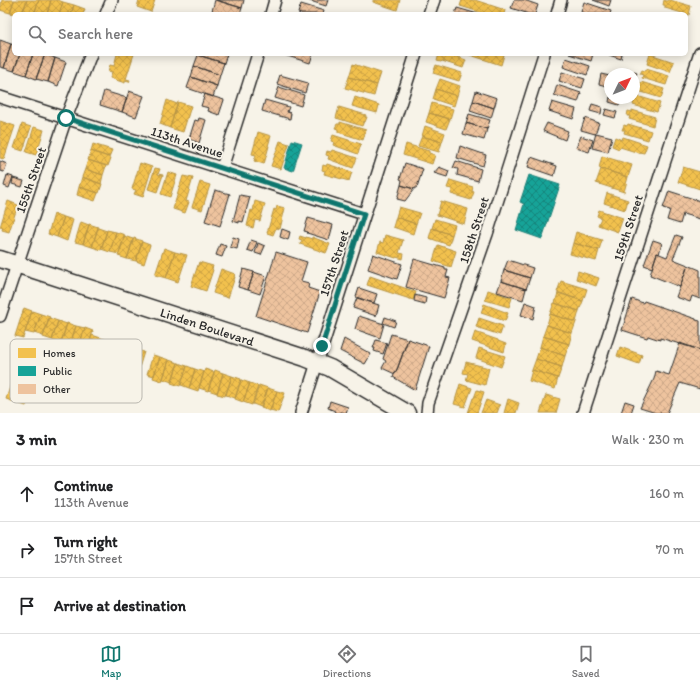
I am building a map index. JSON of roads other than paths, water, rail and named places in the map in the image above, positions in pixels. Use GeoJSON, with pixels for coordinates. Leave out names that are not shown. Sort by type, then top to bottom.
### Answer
{"type":"FeatureCollection","features":[{"type":"Feature","properties":{"kind":"main road","name":"Linden Boulevard"},"geometry":{"type":"LineString","coordinates":[[0,259],[317,362],[407,413]]}},
{"type":"Feature","properties":{"kind":"street"},"geometry":{"type":"LineString","coordinates":[[107,12],[112,0]]}},
{"type":"Feature","properties":{"kind":"street"},"geometry":{"type":"LineString","coordinates":[[272,12],[275,0]]}},
{"type":"Feature","properties":{"kind":"street"},"geometry":{"type":"LineString","coordinates":[[430,12],[434,0]]}},
{"type":"Feature","properties":{"kind":"street"},"geometry":{"type":"LineString","coordinates":[[558,12],[561,0]]}},
{"type":"Feature","properties":{"kind":"street","name":"159th Street"},"geometry":{"type":"LineString","coordinates":[[582,413],[700,53]]}},
{"type":"Feature","properties":{"kind":"street","name":"155th Street"},"geometry":{"type":"LineString","coordinates":[[0,316],[66,118],[90,56]]}},
{"type":"Feature","properties":{"kind":"street"},"geometry":{"type":"LineString","coordinates":[[222,168],[257,56]]}},
{"type":"Feature","properties":{"kind":"street","name":"157th Street"},"geometry":{"type":"LineString","coordinates":[[301,413],[415,56]]}},
{"type":"Feature","properties":{"kind":"street","name":"158th Street"},"geometry":{"type":"LineString","coordinates":[[427,413],[428,403],[487,234],[543,56]]}},
{"type":"Feature","properties":{"kind":"street","name":"113th Avenue"},"geometry":{"type":"LineString","coordinates":[[0,97],[364,214]]}}]}
